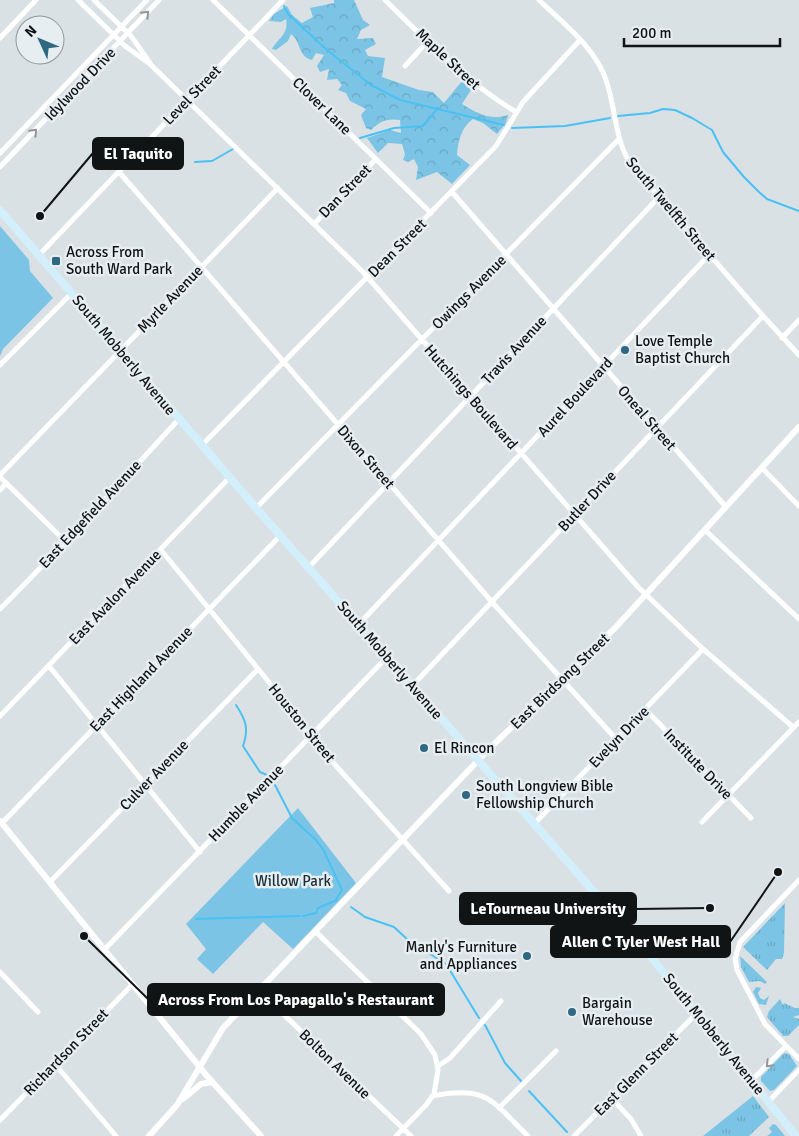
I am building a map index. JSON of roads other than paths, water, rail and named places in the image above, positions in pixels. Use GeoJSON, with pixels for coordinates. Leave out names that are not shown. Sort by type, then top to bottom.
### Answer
{"type":"FeatureCollection","features":[{"type":"Feature","properties":{"kind":"main road","name":"South Mobberly Avenue"},"geometry":{"type":"LineString","coordinates":[[0,210],[280,536],[698,1013],[796,1136]]}},
{"type":"Feature","properties":{"kind":"street"},"geometry":{"type":"LineString","coordinates":[[0,38],[36,0]]}},
{"type":"Feature","properties":{"kind":"street","name":"Hutchings Boulevard"},"geometry":{"type":"LineString","coordinates":[[78,0],[120,41],[150,64],[188,100],[368,277],[521,455],[646,595],[703,649],[794,727]]}},
{"type":"Feature","properties":{"kind":"street","name":"Hutchings Boulevard"},"geometry":{"type":"LineString","coordinates":[[94,0],[128,33],[150,64]]}},
{"type":"Feature","properties":{"kind":"street","name":"Idylwood Drive"},"geometry":{"type":"LineString","coordinates":[[0,153],[147,0]]}},
{"type":"Feature","properties":{"kind":"street","name":"Idylwood Drive"},"geometry":{"type":"LineString","coordinates":[[0,167],[159,0]]}},
{"type":"Feature","properties":{"kind":"street","name":"Clover Lane"},"geometry":{"type":"LineString","coordinates":[[213,0],[431,213]]}},
{"type":"Feature","properties":{"kind":"street","name":"Level Street"},"geometry":{"type":"LineString","coordinates":[[38,255],[283,0]]}},
{"type":"Feature","properties":{"kind":"street","name":"Maple Street"},"geometry":{"type":"LineString","coordinates":[[385,0],[464,76],[487,94],[516,112]]}},
{"type":"Feature","properties":{"kind":"street","name":"South Twelfth Street"},"geometry":{"type":"LineString","coordinates":[[539,0],[594,56],[604,75],[619,139],[631,165],[762,316],[799,355]]}},
{"type":"Feature","properties":{"kind":"street","name":"Dean Street"},"geometry":{"type":"LineString","coordinates":[[202,445],[501,140],[516,112],[580,40]]}},
{"type":"Feature","properties":{"kind":"street"},"geometry":{"type":"LineString","coordinates":[[405,66],[428,42]]}},
{"type":"Feature","properties":{"kind":"street","name":"Owings Avenue"},"geometry":{"type":"LineString","coordinates":[[256,508],[619,139]]}},
{"type":"Feature","properties":{"kind":"street","name":"Dan Street"},"geometry":{"type":"LineString","coordinates":[[314,223],[376,159]]}},
{"type":"Feature","properties":{"kind":"street","name":"Dixon Street"},"geometry":{"type":"LineString","coordinates":[[119,172],[492,602],[616,739]]}},
{"type":"Feature","properties":{"kind":"street","name":"Myrle Avenue"},"geometry":{"type":"LineString","coordinates":[[0,476],[278,188]]}},
{"type":"Feature","properties":{"kind":"street","name":"Oneal Street"},"geometry":{"type":"LineString","coordinates":[[452,192],[656,429],[726,507]]}},
{"type":"Feature","properties":{"kind":"street","name":"Travis Avenue"},"geometry":{"type":"LineString","coordinates":[[308,568],[659,197]]}},
{"type":"Feature","properties":{"kind":"street","name":"Aurel Boulevard"},"geometry":{"type":"LineString","coordinates":[[358,625],[709,255]]}},
{"type":"Feature","properties":{"kind":"street"},"geometry":{"type":"LineString","coordinates":[[0,365],[72,294]]}},
{"type":"Feature","properties":{"kind":"street","name":"Butler Drive"},"geometry":{"type":"LineString","coordinates":[[412,686],[762,316]]}},
{"type":"Feature","properties":{"kind":"street"},"geometry":{"type":"LineString","coordinates":[[782,338],[799,320]]}},
{"type":"Feature","properties":{"kind":"street","name":"East Edgefield Avenue"},"geometry":{"type":"LineString","coordinates":[[0,608],[66,542],[179,419]]}},
{"type":"Feature","properties":{"kind":"street","name":"East Birdsong Street"},"geometry":{"type":"LineString","coordinates":[[177,1105],[219,1034],[478,761],[646,595],[799,427]]}},
{"type":"Feature","properties":{"kind":"street"},"geometry":{"type":"LineString","coordinates":[[762,468],[799,506]]}},
{"type":"Feature","properties":{"kind":"street"},"geometry":{"type":"LineString","coordinates":[[0,476],[66,542]]}},
{"type":"Feature","properties":{"kind":"street","name":"East Avalon Avenue"},"geometry":{"type":"LineString","coordinates":[[0,716],[230,478]]}},
{"type":"Feature","properties":{"kind":"street"},"geometry":{"type":"LineString","coordinates":[[0,490],[6,484]]}},
{"type":"Feature","properties":{"kind":"street"},"geometry":{"type":"LineString","coordinates":[[705,530],[799,619]]}},
{"type":"Feature","properties":{"kind":"street","name":"East Highland Avenue"},"geometry":{"type":"LineString","coordinates":[[1,822],[98,725],[280,536]]}},
{"type":"Feature","properties":{"kind":"street","name":"Houston Street"},"geometry":{"type":"LineString","coordinates":[[160,550],[258,668],[310,737],[449,890]]}},
{"type":"Feature","properties":{"kind":"street","name":"Evelyn Drive"},"geometry":{"type":"LineString","coordinates":[[534,824],[703,649]]}},
{"type":"Feature","properties":{"kind":"street","name":"Humble Avenue"},"geometry":{"type":"LineString","coordinates":[[105,949],[386,657]]}},
{"type":"Feature","properties":{"kind":"street"},"geometry":{"type":"LineString","coordinates":[[50,666],[200,852]]}},
{"type":"Feature","properties":{"kind":"street","name":"Culver Avenue"},"geometry":{"type":"LineString","coordinates":[[50,882],[258,668]]}},
{"type":"Feature","properties":{"kind":"street","name":"Institute Drive"},"geometry":{"type":"LineString","coordinates":[[645,709],[751,818]]}},
{"type":"Feature","properties":{"kind":"street"},"geometry":{"type":"LineString","coordinates":[[702,822],[799,722]]}},
{"type":"Feature","properties":{"kind":"street"},"geometry":{"type":"LineString","coordinates":[[1,822],[199,1067],[261,1136]]}},
{"type":"Feature","properties":{"kind":"street"},"geometry":{"type":"LineString","coordinates":[[799,880],[740,942],[735,956],[737,970],[765,1024],[799,1059]]}},
{"type":"Feature","properties":{"kind":"street"},"geometry":{"type":"LineString","coordinates":[[316,932],[427,1040],[438,1066],[436,1088],[432,1096],[396,1136]]}},
{"type":"Feature","properties":{"kind":"street"},"geometry":{"type":"LineString","coordinates":[[0,972],[38,1012]]}},
{"type":"Feature","properties":{"kind":"street","name":"Richardson Street"},"geometry":{"type":"LineString","coordinates":[[0,1120],[133,984]]}},
{"type":"Feature","properties":{"kind":"street","name":"Bolton Avenue"},"geometry":{"type":"LineString","coordinates":[[259,991],[411,1136]]}},
{"type":"Feature","properties":{"kind":"street"},"geometry":{"type":"LineString","coordinates":[[438,1066],[450,1058],[501,1001]]}},
{"type":"Feature","properties":{"kind":"street","name":"East Glenn Street"},"geometry":{"type":"LineString","coordinates":[[574,1136],[698,1013]]}},
{"type":"Feature","properties":{"kind":"street"},"geometry":{"type":"LineString","coordinates":[[751,1081],[786,1046]]}},
{"type":"Feature","properties":{"kind":"street"},"geometry":{"type":"LineString","coordinates":[[500,1108],[556,1051]]}},
{"type":"Feature","properties":{"kind":"street"},"geometry":{"type":"LineString","coordinates":[[54,1063],[116,1136]]}},
{"type":"Feature","properties":{"kind":"street"},"geometry":{"type":"LineString","coordinates":[[768,1102],[799,1070]]}},
{"type":"Feature","properties":{"kind":"street"},"geometry":{"type":"LineString","coordinates":[[149,1136],[177,1105],[201,1084],[212,1082]]}},
{"type":"Feature","properties":{"kind":"street"},"geometry":{"type":"LineString","coordinates":[[432,1096],[470,1092],[488,1099],[500,1108],[528,1136]]}},
{"type":"Feature","properties":{"kind":"street"},"geometry":{"type":"LineString","coordinates":[[611,1098],[632,1119],[641,1136]]}},
{"type":"Feature","properties":{"kind":"waterway"},"geometry":{"type":"LineString","coordinates":[[284,6],[288,14],[327,50],[371,85],[400,100],[504,125]]}},
{"type":"Feature","properties":{"kind":"waterway"},"geometry":{"type":"LineString","coordinates":[[360,138],[394,128],[423,126],[438,108]]}},
{"type":"Feature","properties":{"kind":"waterway"},"geometry":{"type":"LineString","coordinates":[[618,116],[650,113],[663,109],[675,110],[692,118],[712,130],[723,152],[744,177],[767,199],[799,211]]}},
{"type":"Feature","properties":{"kind":"waterway"},"geometry":{"type":"LineString","coordinates":[[512,128],[565,126],[610,118]]}},
{"type":"Feature","properties":{"kind":"waterway"},"geometry":{"type":"LineString","coordinates":[[195,162],[212,161],[233,149]]}},
{"type":"Feature","properties":{"kind":"waterway"},"geometry":{"type":"LineString","coordinates":[[236,705],[246,725],[243,746],[260,772],[267,775]]}},
{"type":"Feature","properties":{"kind":"waterway"},"geometry":{"type":"LineString","coordinates":[[275,785],[292,818],[316,840],[324,851],[342,890],[336,899]]}},
{"type":"Feature","properties":{"kind":"waterway"},"geometry":{"type":"LineString","coordinates":[[303,916],[316,913],[318,908],[337,900]]}},
{"type":"Feature","properties":{"kind":"waterway"},"geometry":{"type":"LineString","coordinates":[[351,907],[365,917],[394,927],[408,940],[446,964],[479,1018]]}},
{"type":"Feature","properties":{"kind":"waterway"},"geometry":{"type":"LineString","coordinates":[[196,919],[300,916]]}},
{"type":"Feature","properties":{"kind":"waterway"},"geometry":{"type":"LineString","coordinates":[[485,1025],[505,1063],[521,1081]]}},
{"type":"Feature","properties":{"kind":"waterway"},"geometry":{"type":"LineString","coordinates":[[529,1091],[567,1132]]}},
{"type":"Feature","properties":{"kind":"place","name":"El Taquito"},"geometry":{"type":"Point","coordinates":[40,216]}},
{"type":"Feature","properties":{"kind":"place","name":"Across From South Ward Park"},"geometry":{"type":"Point","coordinates":[56,261]}},
{"type":"Feature","properties":{"kind":"place","name":"Love Temple Baptist Church"},"geometry":{"type":"Point","coordinates":[625,350]}},
{"type":"Feature","properties":{"kind":"place","name":"El Rincon"},"geometry":{"type":"Point","coordinates":[424,748]}},
{"type":"Feature","properties":{"kind":"place","name":"South Longview Bible Fellowship Church"},"geometry":{"type":"Point","coordinates":[466,795]}},
{"type":"Feature","properties":{"kind":"place","name":"Allen C Tyler West Hall"},"geometry":{"type":"Point","coordinates":[778,872]}},
{"type":"Feature","properties":{"kind":"place","name":"LeTourneau University"},"geometry":{"type":"Point","coordinates":[710,908]}},
{"type":"Feature","properties":{"kind":"place","name":"Across From Los Papagallo's Restaurant"},"geometry":{"type":"Point","coordinates":[84,936]}},
{"type":"Feature","properties":{"kind":"place","name":"Manly's Furniture and Appliances"},"geometry":{"type":"Point","coordinates":[527,956]}},
{"type":"Feature","properties":{"kind":"place","name":"Bargain Warehouse"},"geometry":{"type":"Point","coordinates":[572,1012]}},
{"type":"Feature","properties":{"kind":"park label","name":"Willow Park"},"geometry":{"type":"Point","coordinates":[293,881]}}]}
